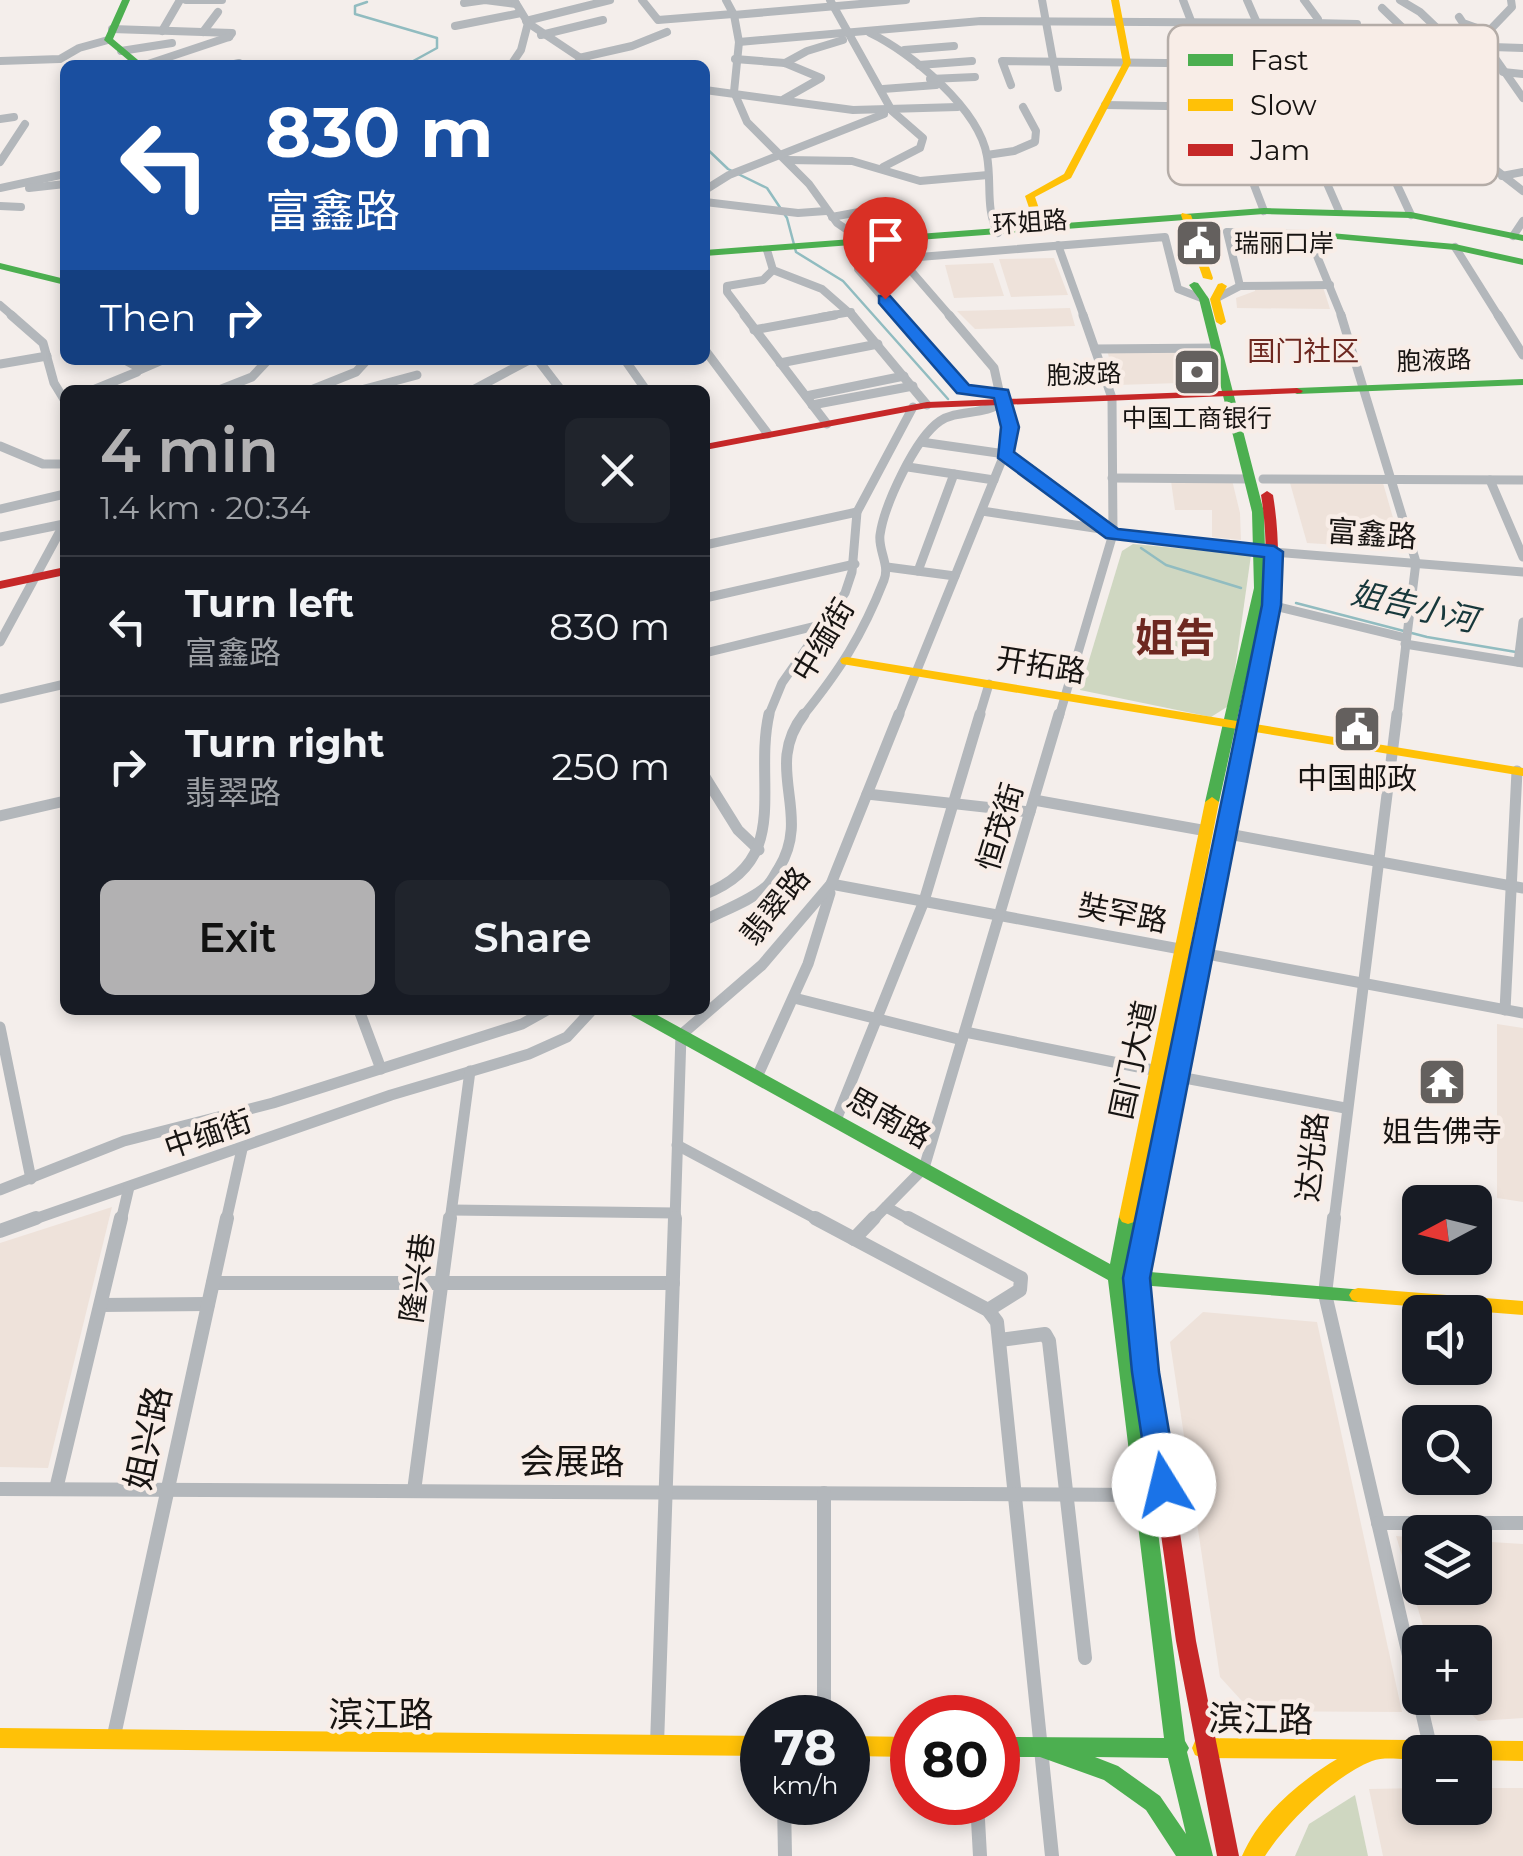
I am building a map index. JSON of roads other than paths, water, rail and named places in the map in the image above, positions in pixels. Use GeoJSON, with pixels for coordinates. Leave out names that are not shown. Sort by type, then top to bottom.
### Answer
{"type":"FeatureCollection","features":[{"type":"Feature","properties":{"kind":"main road"},"geometry":{"type":"LineString","coordinates":[[126,0],[114,40],[137,60]]}},
{"type":"Feature","properties":{"kind":"main road"},"geometry":{"type":"LineString","coordinates":[[1041,229],[1030,196],[1068,176],[1127,63],[1116,0]]}},
{"type":"Feature","properties":{"kind":"main road"},"geometry":{"type":"LineString","coordinates":[[710,253],[1190,222],[1264,211],[1411,215],[1518,237]]}},
{"type":"Feature","properties":{"kind":"main road","name":"国门大道"},"geometry":{"type":"LineString","coordinates":[[1190,222],[1256,479],[1271,605],[1245,727],[1215,832]]}},
{"type":"Feature","properties":{"kind":"main road"},"geometry":{"type":"LineString","coordinates":[[1308,234],[1455,247],[1523,262]]}},
{"type":"Feature","properties":{"kind":"main road"},"geometry":{"type":"LineString","coordinates":[[0,269],[60,284]]}},
{"type":"Feature","properties":{"kind":"main road","name":"国门大道"},"geometry":{"type":"LineString","coordinates":[[1209,289],[1216,348],[1233,393]]}},
{"type":"Feature","properties":{"kind":"main road","name":"胞液路"},"geometry":{"type":"LineString","coordinates":[[1233,393],[1523,382]]}},
{"type":"Feature","properties":{"kind":"main road","name":"胞波路"},"geometry":{"type":"LineString","coordinates":[[766,431],[820,415],[1003,397],[1233,393]]}},
{"type":"Feature","properties":{"kind":"main road"},"geometry":{"type":"LineString","coordinates":[[710,437],[766,431]]}},
{"type":"Feature","properties":{"kind":"main road"},"geometry":{"type":"LineString","coordinates":[[710,446],[766,431]]}},
{"type":"Feature","properties":{"kind":"main road","name":"国门大道"},"geometry":{"type":"LineString","coordinates":[[1228,1856],[1204,1748],[1146,1372],[1136,1278],[1215,832],[1228,724],[1267,552]]}},
{"type":"Feature","properties":{"kind":"main road"},"geometry":{"type":"LineString","coordinates":[[0,593],[60,573]]}},
{"type":"Feature","properties":{"kind":"main road"},"geometry":{"type":"LineString","coordinates":[[0,585],[60,580]]}},
{"type":"Feature","properties":{"kind":"main road","name":"开拓路"},"geometry":{"type":"LineString","coordinates":[[846,661],[1520,772]]}},
{"type":"Feature","properties":{"kind":"main road","name":"国门大道"},"geometry":{"type":"LineString","coordinates":[[1192,951],[1158,1070],[1116,1276],[1176,1748],[1202,1856]]}},
{"type":"Feature","properties":{"kind":"main road","name":"思南路"},"geometry":{"type":"LineString","coordinates":[[645,1015],[1116,1276]]}},
{"type":"Feature","properties":{"kind":"main road"},"geometry":{"type":"LineString","coordinates":[[1116,1276],[1523,1308]]}},
{"type":"Feature","properties":{"kind":"main road","name":"滨江路"},"geometry":{"type":"LineString","coordinates":[[0,1738],[740,1746]]}},
{"type":"Feature","properties":{"kind":"main road","name":"滨江路"},"geometry":{"type":"LineString","coordinates":[[1020,1748],[1402,1750]]}},
{"type":"Feature","properties":{"kind":"main road"},"geometry":{"type":"LineString","coordinates":[[1042,1748],[1111,1773],[1152,1803],[1188,1856]]}},
{"type":"Feature","properties":{"kind":"main road"},"geometry":{"type":"LineString","coordinates":[[1254,1856],[1274,1821],[1300,1794],[1372,1750]]}},
{"type":"Feature","properties":{"kind":"main road","name":"滨江路"},"geometry":{"type":"LineString","coordinates":[[1492,1751],[1523,1751]]}},
{"type":"Feature","properties":{"kind":"street"},"geometry":{"type":"LineString","coordinates":[[162,30],[186,0],[222,0]]}},
{"type":"Feature","properties":{"kind":"street"},"geometry":{"type":"LineString","coordinates":[[464,4],[485,0],[515,2],[541,35],[582,60]]}},
{"type":"Feature","properties":{"kind":"street"},"geometry":{"type":"LineString","coordinates":[[454,26],[525,19],[610,0]]}},
{"type":"Feature","properties":{"kind":"street"},"geometry":{"type":"LineString","coordinates":[[642,0],[658,20],[906,0]]}},
{"type":"Feature","properties":{"kind":"street"},"geometry":{"type":"LineString","coordinates":[[726,0],[734,14],[739,42],[737,97],[751,128],[810,184],[829,214],[868,244]]}},
{"type":"Feature","properties":{"kind":"street"},"geometry":{"type":"LineString","coordinates":[[1042,0],[1058,88]]}},
{"type":"Feature","properties":{"kind":"street"},"geometry":{"type":"LineString","coordinates":[[1183,0],[1193,25]]}},
{"type":"Feature","properties":{"kind":"street"},"geometry":{"type":"LineString","coordinates":[[1246,0],[1258,24]]}},
{"type":"Feature","properties":{"kind":"street"},"geometry":{"type":"LineString","coordinates":[[1304,0],[1318,19],[1315,23]]}},
{"type":"Feature","properties":{"kind":"street"},"geometry":{"type":"LineString","coordinates":[[1400,0],[1431,25]]}},
{"type":"Feature","properties":{"kind":"street"},"geometry":{"type":"LineString","coordinates":[[1494,25],[1512,3],[1523,4]]}},
{"type":"Feature","properties":{"kind":"street"},"geometry":{"type":"LineString","coordinates":[[832,4],[892,111],[920,132],[922,145],[883,168]]}},
{"type":"Feature","properties":{"kind":"street"},"geometry":{"type":"LineString","coordinates":[[1382,8],[1399,25]]}},
{"type":"Feature","properties":{"kind":"street"},"geometry":{"type":"LineString","coordinates":[[204,32],[218,12]]}},
{"type":"Feature","properties":{"kind":"street"},"geometry":{"type":"LineString","coordinates":[[1459,18],[1465,25]]}},
{"type":"Feature","properties":{"kind":"street"},"geometry":{"type":"LineString","coordinates":[[514,60],[520,50],[525,19]]}},
{"type":"Feature","properties":{"kind":"street"},"geometry":{"type":"LineString","coordinates":[[541,35],[603,20]]}},
{"type":"Feature","properties":{"kind":"street"},"geometry":{"type":"LineString","coordinates":[[786,64],[818,47],[866,32],[981,21],[1358,24]]}},
{"type":"Feature","properties":{"kind":"street"},"geometry":{"type":"LineString","coordinates":[[0,61],[60,59],[79,48],[162,30],[233,35],[158,60]]}},
{"type":"Feature","properties":{"kind":"street"},"geometry":{"type":"LineString","coordinates":[[578,58],[632,46],[667,32]]}},
{"type":"Feature","properties":{"kind":"street"},"geometry":{"type":"LineString","coordinates":[[866,32],[904,50],[979,130],[987,154],[992,202],[988,214],[998,233]]}},
{"type":"Feature","properties":{"kind":"street"},"geometry":{"type":"LineString","coordinates":[[739,42],[851,36]]}},
{"type":"Feature","properties":{"kind":"street"},"geometry":{"type":"LineString","coordinates":[[114,40],[172,43]]}},
{"type":"Feature","properties":{"kind":"street"},"geometry":{"type":"LineString","coordinates":[[904,50],[954,46]]}},
{"type":"Feature","properties":{"kind":"street"},"geometry":{"type":"LineString","coordinates":[[736,59],[786,64],[821,78],[784,99]]}},
{"type":"Feature","properties":{"kind":"street"},"geometry":{"type":"LineString","coordinates":[[918,65],[972,61]]}},
{"type":"Feature","properties":{"kind":"street"},"geometry":{"type":"LineString","coordinates":[[1010,86],[1002,62],[1168,63]]}},
{"type":"Feature","properties":{"kind":"street"},"geometry":{"type":"LineString","coordinates":[[1498,63],[1523,98]]}},
{"type":"Feature","properties":{"kind":"street"},"geometry":{"type":"LineString","coordinates":[[1503,72],[1523,74]]}},
{"type":"Feature","properties":{"kind":"street"},"geometry":{"type":"LineString","coordinates":[[882,89],[975,76]]}},
{"type":"Feature","properties":{"kind":"street"},"geometry":{"type":"LineString","coordinates":[[710,91],[829,108],[892,111],[958,107]]}},
{"type":"Feature","properties":{"kind":"street"},"geometry":{"type":"LineString","coordinates":[[1104,105],[1168,107]]}},
{"type":"Feature","properties":{"kind":"street"},"geometry":{"type":"LineString","coordinates":[[987,154],[1014,151],[1035,142],[1036,131],[1024,107]]}},
{"type":"Feature","properties":{"kind":"street"},"geometry":{"type":"LineString","coordinates":[[710,187],[736,172],[784,158],[840,129],[892,111]]}},
{"type":"Feature","properties":{"kind":"street"},"geometry":{"type":"LineString","coordinates":[[0,118],[14,118]]}},
{"type":"Feature","properties":{"kind":"street"},"geometry":{"type":"LineString","coordinates":[[0,162],[3,148],[25,124]]}},
{"type":"Feature","properties":{"kind":"street"},"geometry":{"type":"LineString","coordinates":[[784,158],[845,161],[883,168],[920,181],[988,175]]}},
{"type":"Feature","properties":{"kind":"street"},"geometry":{"type":"LineString","coordinates":[[1502,176],[1523,172]]}},
{"type":"Feature","properties":{"kind":"street"},"geometry":{"type":"LineString","coordinates":[[1498,173],[1523,190]]}},
{"type":"Feature","properties":{"kind":"street"},"geometry":{"type":"LineString","coordinates":[[0,190],[60,175]]}},
{"type":"Feature","properties":{"kind":"street"},"geometry":{"type":"LineString","coordinates":[[0,190],[60,184]]}},
{"type":"Feature","properties":{"kind":"street"},"geometry":{"type":"LineString","coordinates":[[1254,185],[1264,211]]}},
{"type":"Feature","properties":{"kind":"street"},"geometry":{"type":"LineString","coordinates":[[1327,185],[1339,211]]}},
{"type":"Feature","properties":{"kind":"street"},"geometry":{"type":"LineString","coordinates":[[1397,185],[1411,215]]}},
{"type":"Feature","properties":{"kind":"street"},"geometry":{"type":"LineString","coordinates":[[710,203],[829,214],[876,210]]}},
{"type":"Feature","properties":{"kind":"street"},"geometry":{"type":"LineString","coordinates":[[0,206],[21,207]]}},
{"type":"Feature","properties":{"kind":"street"},"geometry":{"type":"LineString","coordinates":[[1518,237],[1523,220]]}},
{"type":"Feature","properties":{"kind":"street"},"geometry":{"type":"LineString","coordinates":[[1240,286],[1228,232],[1308,234],[1364,388],[1416,562]]}},
{"type":"Feature","properties":{"kind":"street","name":"环姐路"},"geometry":{"type":"LineString","coordinates":[[1003,397],[964,389],[858,269],[858,262],[1165,237],[1178,289],[1209,289]]}},
{"type":"Feature","properties":{"kind":"street","name":"恒茂街"},"geometry":{"type":"LineString","coordinates":[[854,1239],[924,1168],[1110,532],[1112,398],[1058,245]]}},
{"type":"Feature","properties":{"kind":"street"},"geometry":{"type":"LineString","coordinates":[[1455,247],[1523,355]]}},
{"type":"Feature","properties":{"kind":"street"},"geometry":{"type":"LineString","coordinates":[[767,250],[773,270]]}},
{"type":"Feature","properties":{"kind":"street","name":"翡翠路"},"geometry":{"type":"LineString","coordinates":[[710,1011],[772,960],[798,932],[832,884],[1010,440],[994,368],[899,257]]}},
{"type":"Feature","properties":{"kind":"street"},"geometry":{"type":"LineString","coordinates":[[710,891],[736,878],[759,850],[768,714],[787,678],[846,592],[855,564],[852,527],[857,512],[927,405],[850,312],[822,290],[773,270]]}},
{"type":"Feature","properties":{"kind":"street"},"geometry":{"type":"LineString","coordinates":[[773,270],[763,280],[726,288],[820,415],[912,386]]}},
{"type":"Feature","properties":{"kind":"street"},"geometry":{"type":"LineString","coordinates":[[1209,289],[1330,286]]}},
{"type":"Feature","properties":{"kind":"street"},"geometry":{"type":"LineString","coordinates":[[0,305],[36,335],[60,392]]}},
{"type":"Feature","properties":{"kind":"street"},"geometry":{"type":"LineString","coordinates":[[754,330],[850,312]]}},
{"type":"Feature","properties":{"kind":"street"},"geometry":{"type":"LineString","coordinates":[[780,362],[878,344]]}},
{"type":"Feature","properties":{"kind":"street"},"geometry":{"type":"LineString","coordinates":[[1095,349],[1216,348]]}},
{"type":"Feature","properties":{"kind":"street"},"geometry":{"type":"LineString","coordinates":[[0,364],[47,356]]}},
{"type":"Feature","properties":{"kind":"street"},"geometry":{"type":"LineString","coordinates":[[710,357],[766,431]]}},
{"type":"Feature","properties":{"kind":"street"},"geometry":{"type":"LineString","coordinates":[[132,365],[139,370]]}},
{"type":"Feature","properties":{"kind":"street"},"geometry":{"type":"LineString","coordinates":[[104,385],[150,365]]}},
{"type":"Feature","properties":{"kind":"street"},"geometry":{"type":"LineString","coordinates":[[233,385],[262,365]]}},
{"type":"Feature","properties":{"kind":"street"},"geometry":{"type":"LineString","coordinates":[[336,385],[361,365]]}},
{"type":"Feature","properties":{"kind":"street"},"geometry":{"type":"LineString","coordinates":[[484,385],[520,365]]}},
{"type":"Feature","properties":{"kind":"street"},"geometry":{"type":"LineString","coordinates":[[542,365],[557,385]]}},
{"type":"Feature","properties":{"kind":"street"},"geometry":{"type":"LineString","coordinates":[[380,385],[417,375]]}},
{"type":"Feature","properties":{"kind":"street"},"geometry":{"type":"LineString","coordinates":[[806,396],[904,376]]}},
{"type":"Feature","properties":{"kind":"street"},"geometry":{"type":"LineString","coordinates":[[326,385],[343,379]]}},
{"type":"Feature","properties":{"kind":"street"},"geometry":{"type":"LineString","coordinates":[[242,382],[248,385]]}},
{"type":"Feature","properties":{"kind":"street","name":"中缅街"},"geometry":{"type":"LineString","coordinates":[[710,917],[768,886],[791,848],[793,825],[785,768],[792,731],[846,661],[887,574],[879,538],[892,496],[921,442],[942,420],[994,409],[1003,397]]}},
{"type":"Feature","properties":{"kind":"street"},"geometry":{"type":"LineString","coordinates":[[921,442],[1005,454],[1110,532]]}},
{"type":"Feature","properties":{"kind":"street"},"geometry":{"type":"LineString","coordinates":[[0,446],[43,464],[60,464]]}},
{"type":"Feature","properties":{"kind":"street"},"geometry":{"type":"LineString","coordinates":[[908,467],[994,480]]}},
{"type":"Feature","properties":{"kind":"street"},"geometry":{"type":"LineString","coordinates":[[918,571],[954,474]]}},
{"type":"Feature","properties":{"kind":"street"},"geometry":{"type":"LineString","coordinates":[[1112,478],[1523,480]]}},
{"type":"Feature","properties":{"kind":"street"},"geometry":{"type":"LineString","coordinates":[[1490,480],[1523,557]]}},
{"type":"Feature","properties":{"kind":"street"},"geometry":{"type":"LineString","coordinates":[[0,509],[60,495]]}},
{"type":"Feature","properties":{"kind":"street","name":"富鑫路"},"geometry":{"type":"LineString","coordinates":[[982,511],[1267,552],[1523,572]]}},
{"type":"Feature","properties":{"kind":"street"},"geometry":{"type":"LineString","coordinates":[[710,544],[857,512]]}},
{"type":"Feature","properties":{"kind":"street"},"geometry":{"type":"LineString","coordinates":[[0,537],[60,524]]}},
{"type":"Feature","properties":{"kind":"street"},"geometry":{"type":"LineString","coordinates":[[0,642],[60,533]]}},
{"type":"Feature","properties":{"kind":"street","name":"达光路"},"geometry":{"type":"LineString","coordinates":[[1416,562],[1345,1108],[1325,1294],[1427,1735]]}},
{"type":"Feature","properties":{"kind":"street"},"geometry":{"type":"LineString","coordinates":[[710,597],[855,564]]}},
{"type":"Feature","properties":{"kind":"street"},"geometry":{"type":"LineString","coordinates":[[886,567],[955,576]]}},
{"type":"Feature","properties":{"kind":"street"},"geometry":{"type":"LineString","coordinates":[[1271,605],[1406,637],[1520,658],[1523,622]]}},
{"type":"Feature","properties":{"kind":"street"},"geometry":{"type":"LineString","coordinates":[[710,652],[824,624]]}},
{"type":"Feature","properties":{"kind":"street"},"geometry":{"type":"LineString","coordinates":[[836,1120],[924,901],[990,684]]}},
{"type":"Feature","properties":{"kind":"street"},"geometry":{"type":"LineString","coordinates":[[0,699],[60,685]]}},
{"type":"Feature","properties":{"kind":"street"},"geometry":{"type":"LineString","coordinates":[[1506,1010],[1517,887],[1520,772]]}},
{"type":"Feature","properties":{"kind":"street"},"geometry":{"type":"LineString","coordinates":[[710,784],[738,830],[759,850]]}},
{"type":"Feature","properties":{"kind":"street"},"geometry":{"type":"LineString","coordinates":[[867,794],[952,806],[1032,806],[1215,832],[1517,887]]}},
{"type":"Feature","properties":{"kind":"street"},"geometry":{"type":"LineString","coordinates":[[0,816],[60,802]]}},
{"type":"Feature","properties":{"kind":"street"},"geometry":{"type":"LineString","coordinates":[[758,1077],[824,921],[832,884]]}},
{"type":"Feature","properties":{"kind":"street","name":"奘罕路"},"geometry":{"type":"LineString","coordinates":[[832,884],[1523,1014]]}},
{"type":"Feature","properties":{"kind":"street"},"geometry":{"type":"LineString","coordinates":[[794,998],[876,1019],[1158,1070]]}},
{"type":"Feature","properties":{"kind":"street"},"geometry":{"type":"LineString","coordinates":[[360,1015],[381,1069]]}},
{"type":"Feature","properties":{"kind":"street"},"geometry":{"type":"LineString","coordinates":[[0,1190],[124,1142],[273,1103],[522,1024],[538,1015]]}},
{"type":"Feature","properties":{"kind":"street","name":"中缅街"},"geometry":{"type":"LineString","coordinates":[[0,1231],[567,1037],[587,1015]]}},
{"type":"Feature","properties":{"kind":"street","name":"翡翠路"},"geometry":{"type":"LineString","coordinates":[[681,1035],[705,1015]]}},
{"type":"Feature","properties":{"kind":"street"},"geometry":{"type":"LineString","coordinates":[[0,1027],[32,1180]]}},
{"type":"Feature","properties":{"kind":"street"},"geometry":{"type":"LineString","coordinates":[[657,1744],[681,1035]]}},
{"type":"Feature","properties":{"kind":"street","name":"隆兴巷"},"geometry":{"type":"LineString","coordinates":[[414,1491],[470,1072]]}},
{"type":"Feature","properties":{"kind":"street"},"geometry":{"type":"LineString","coordinates":[[1174,1076],[1345,1108]]}},
{"type":"Feature","properties":{"kind":"street"},"geometry":{"type":"LineString","coordinates":[[678,1146],[988,1310],[996,1322],[1052,1856]]}},
{"type":"Feature","properties":{"kind":"street","name":"姐兴路"},"geometry":{"type":"LineString","coordinates":[[113,1740],[242,1149]]}},
{"type":"Feature","properties":{"kind":"street"},"geometry":{"type":"LineString","coordinates":[[56,1489],[129,1187]]}},
{"type":"Feature","properties":{"kind":"street"},"geometry":{"type":"LineString","coordinates":[[886,1207],[1021,1278],[1020,1290],[988,1310]]}},
{"type":"Feature","properties":{"kind":"street"},"geometry":{"type":"LineString","coordinates":[[452,1210],[675,1213]]}},
{"type":"Feature","properties":{"kind":"street"},"geometry":{"type":"LineString","coordinates":[[213,1284],[673,1283]]}},
{"type":"Feature","properties":{"kind":"street"},"geometry":{"type":"LineString","coordinates":[[101,1305],[208,1304]]}},
{"type":"Feature","properties":{"kind":"street"},"geometry":{"type":"LineString","coordinates":[[1000,1340],[1044,1334],[1049,1341],[1085,1658]]}},
{"type":"Feature","properties":{"kind":"street","name":"会展路"},"geometry":{"type":"LineString","coordinates":[[0,1489],[1143,1495]]}},
{"type":"Feature","properties":{"kind":"street"},"geometry":{"type":"LineString","coordinates":[[824,1493],[824,1695]]}},
{"type":"Feature","properties":{"kind":"street"},"geometry":{"type":"LineString","coordinates":[[1378,1523],[1523,1523]]}},
{"type":"Feature","properties":{"kind":"street"},"geometry":{"type":"LineString","coordinates":[[784,1825],[784,1856]]}},
{"type":"Feature","properties":{"kind":"street"},"geometry":{"type":"LineString","coordinates":[[978,1825],[980,1856]]}},
{"type":"Feature","properties":{"kind":"waterway"},"geometry":{"type":"LineString","coordinates":[[367,2],[355,6],[355,14],[437,38],[437,48],[415,60]]}},
{"type":"Feature","properties":{"kind":"waterway","name":"姐告小河"},"geometry":{"type":"LineString","coordinates":[[710,152],[728,169],[767,188],[787,218],[796,252],[843,281],[948,399]]}},
{"type":"Feature","properties":{"kind":"waterway","name":"姐告小河"},"geometry":{"type":"LineString","coordinates":[[1031,465],[1098,515]]}},
{"type":"Feature","properties":{"kind":"waterway","name":"姐告小河"},"geometry":{"type":"LineString","coordinates":[[1141,548],[1166,565],[1241,588]]}},
{"type":"Feature","properties":{"kind":"waterway","name":"姐告小河"},"geometry":{"type":"LineString","coordinates":[[1296,603],[1427,637],[1516,652]]}},
{"type":"Feature","properties":{"kind":"place","name":"瑞丽口岸"},"geometry":{"type":"Point","coordinates":[1199,243]}},
{"type":"Feature","properties":{"kind":"place","name":"中国工商银行"},"geometry":{"type":"Point","coordinates":[1197,372]}},
{"type":"Feature","properties":{"kind":"place","name":"中国邮政"},"geometry":{"type":"Point","coordinates":[1357,729]}},
{"type":"Feature","properties":{"kind":"place","name":"姐告佛寺"},"geometry":{"type":"Point","coordinates":[1442,1082]}},
{"type":"Feature","properties":{"kind":"district","name":"国门社区"},"geometry":{"type":"Point","coordinates":[1303,351]}},
{"type":"Feature","properties":{"kind":"district","name":"姐告"},"geometry":{"type":"Point","coordinates":[1175,637]}}]}
